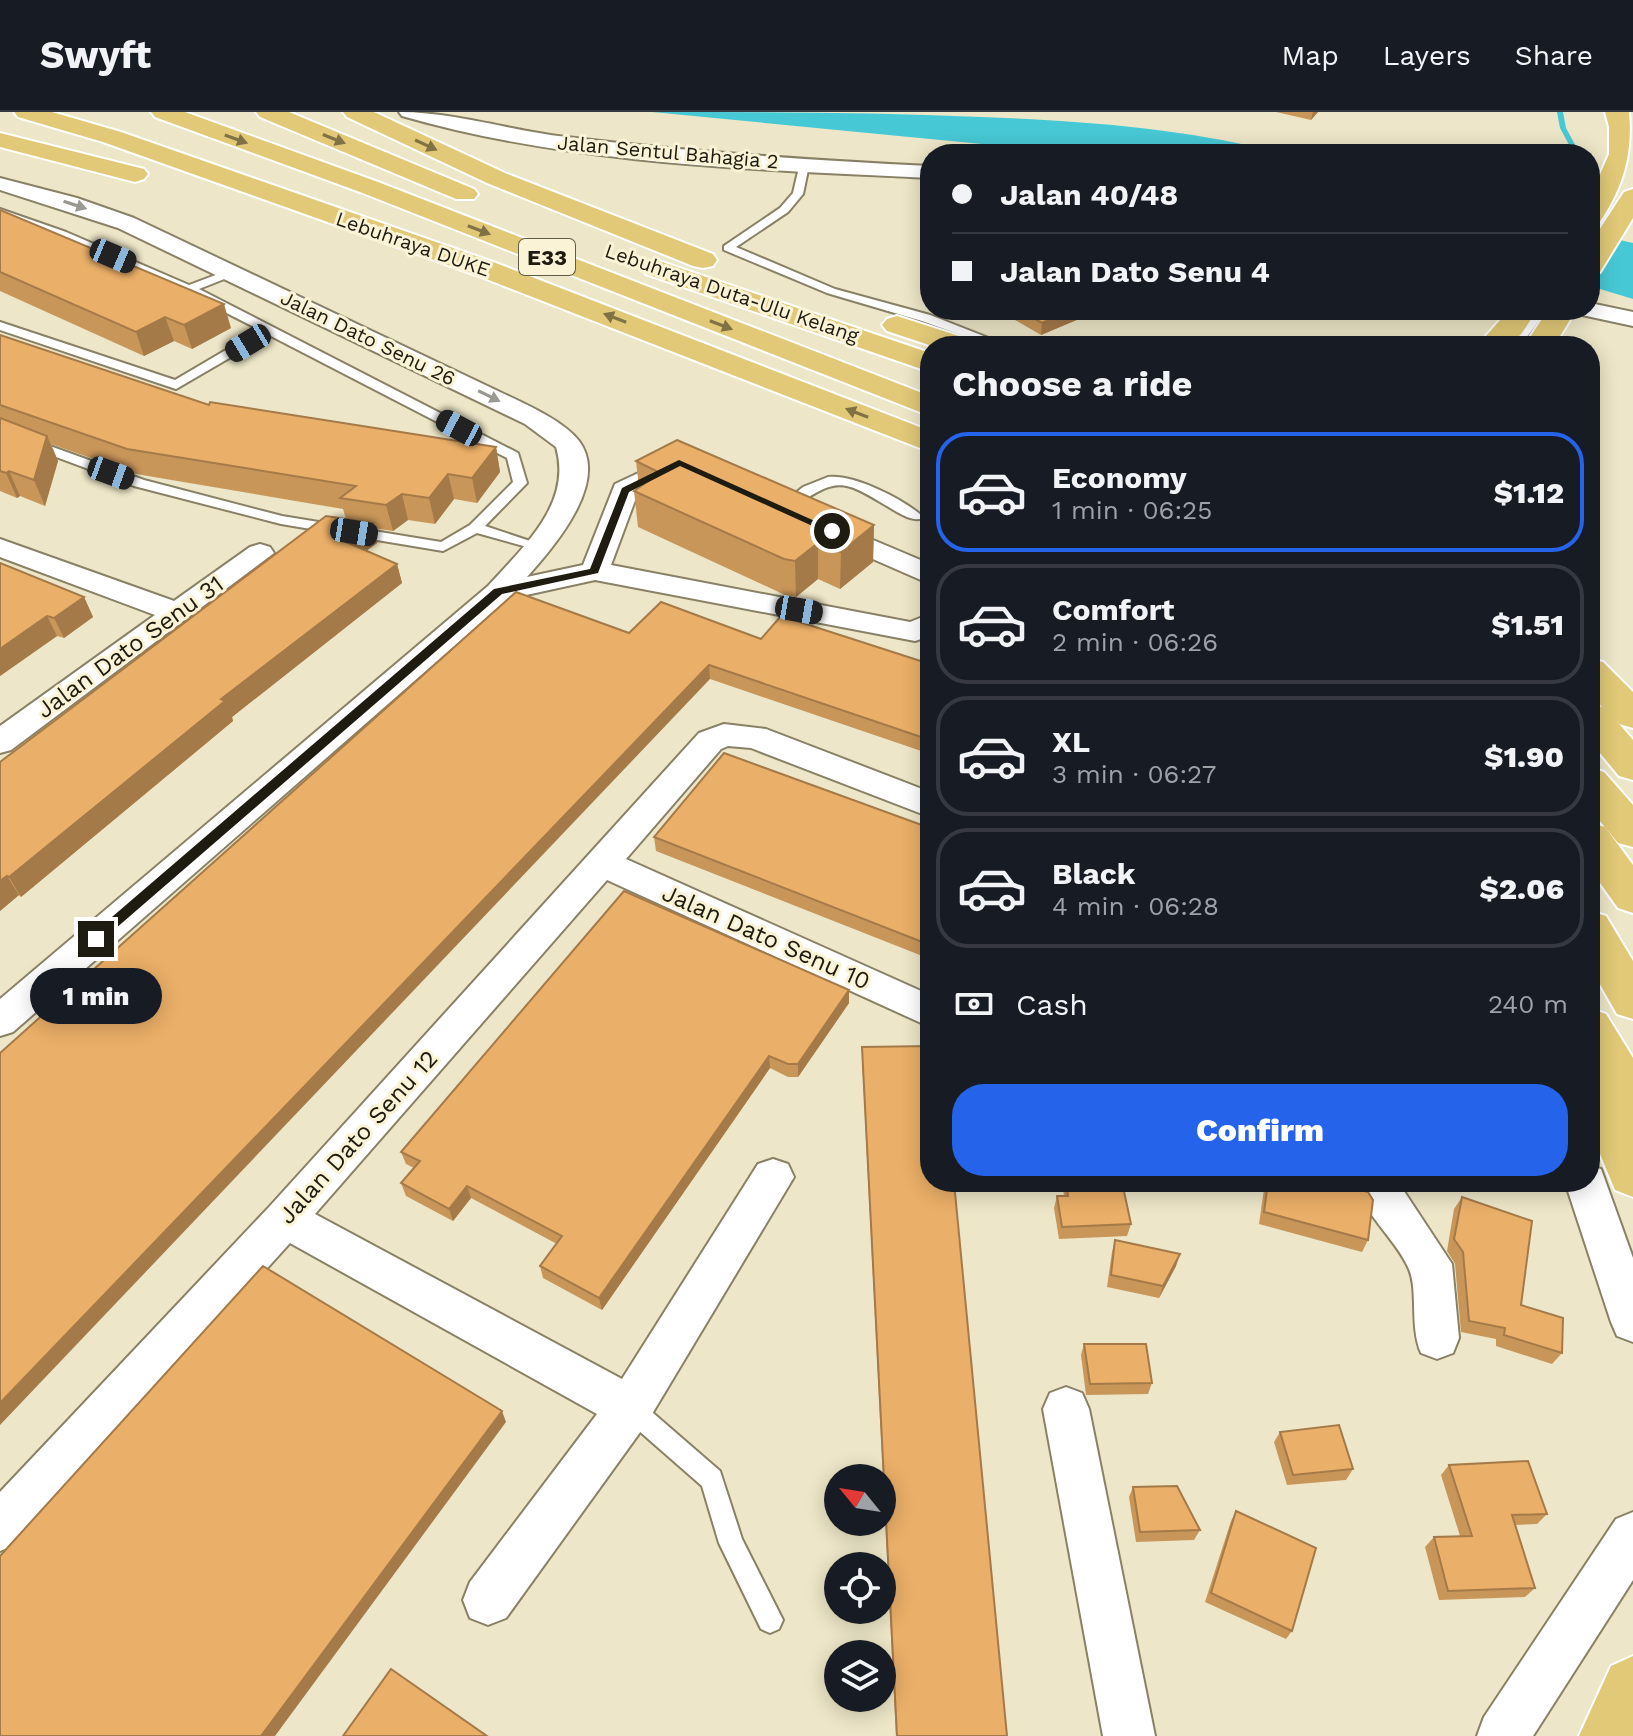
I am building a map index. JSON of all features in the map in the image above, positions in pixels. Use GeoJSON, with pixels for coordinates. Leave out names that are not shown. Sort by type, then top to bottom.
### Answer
{"type":"FeatureCollection","features":[{"type":"Feature","properties":{"kind":"highway","name":"Lebuhraya DUKE"},"geometry":{"type":"LineString","coordinates":[[26,112],[112,137],[486,269],[920,438]]}},
{"type":"Feature","properties":{"kind":"highway","name":"Lebuhraya DUKE"},"geometry":{"type":"LineString","coordinates":[[163,112],[369,187],[920,403]]}},
{"type":"Feature","properties":{"kind":"highway"},"geometry":{"type":"LineString","coordinates":[[268,112],[487,203]]}},
{"type":"Feature","properties":{"kind":"highway"},"geometry":{"type":"LineString","coordinates":[[355,112],[542,212],[931,336]]}},
{"type":"Feature","properties":{"kind":"highway"},"geometry":{"type":"LineString","coordinates":[[1603,220],[1624,154],[1621,121],[1617,112]]}},
{"type":"Feature","properties":{"kind":"highway"},"geometry":{"type":"LineString","coordinates":[[0,140],[221,199],[317,211]]}},
{"type":"Feature","properties":{"kind":"highway"},"geometry":{"type":"LineString","coordinates":[[399,165],[920,337]]}},
{"type":"Feature","properties":{"kind":"highway"},"geometry":{"type":"LineString","coordinates":[[1603,220],[1633,197]]}},
{"type":"Feature","properties":{"kind":"highway","name":"Lebuhraya Duta-Ulu Kelang"},"geometry":{"type":"LineString","coordinates":[[542,212],[681,278],[920,360]]}},
{"type":"Feature","properties":{"kind":"highway"},"geometry":{"type":"LineString","coordinates":[[1503,336],[1517,320]]}},
{"type":"Feature","properties":{"kind":"highway"},"geometry":{"type":"LineString","coordinates":[[1600,681],[1633,715]]}},
{"type":"Feature","properties":{"kind":"highway"},"geometry":{"type":"LineString","coordinates":[[1600,728],[1633,766]]}},
{"type":"Feature","properties":{"kind":"highway"},"geometry":{"type":"LineString","coordinates":[[1600,794],[1633,832]]}},
{"type":"Feature","properties":{"kind":"highway"},"geometry":{"type":"LineString","coordinates":[[1600,852],[1633,897]]}},
{"type":"Feature","properties":{"kind":"highway"},"geometry":{"type":"LineString","coordinates":[[1600,945],[1633,1001]]}},
{"type":"Feature","properties":{"kind":"highway"},"geometry":{"type":"LineString","coordinates":[[1600,1044],[1633,1102]]}},
{"type":"Feature","properties":{"kind":"highway"},"geometry":{"type":"LineString","coordinates":[[1600,1095],[1633,1175]]}},
{"type":"Feature","properties":{"kind":"highway"},"geometry":{"type":"LineString","coordinates":[[1611,1736],[1633,1688]]}},
{"type":"Feature","properties":{"kind":"street","name":"Jalan Sentul Bahagia 2"},"geometry":{"type":"LineString","coordinates":[[409,112],[504,136],[665,156],[920,171]]}},
{"type":"Feature","properties":{"kind":"street","name":"Jalan Dato Senu 26"},"geometry":{"type":"LineString","coordinates":[[0,184],[126,223],[534,419],[568,444],[574,468],[569,499],[538,546],[498,592],[0,1021]]}},
{"type":"Feature","properties":{"kind":"street"},"geometry":{"type":"LineString","coordinates":[[1600,312],[1633,319]]}},
{"type":"Feature","properties":{"kind":"street"},"geometry":{"type":"LineString","coordinates":[[595,571],[625,490],[679,462],[705,474]]}},
{"type":"Feature","properties":{"kind":"street"},"geometry":{"type":"LineString","coordinates":[[757,497],[920,571]]}},
{"type":"Feature","properties":{"kind":"street"},"geometry":{"type":"LineString","coordinates":[[0,547],[175,612]]}},
{"type":"Feature","properties":{"kind":"street","name":"Jalan Dato Senu 31"},"geometry":{"type":"LineString","coordinates":[[0,742],[260,553]]}},
{"type":"Feature","properties":{"kind":"street"},"geometry":{"type":"LineString","coordinates":[[498,592],[595,571],[915,632],[920,629]]}},
{"type":"Feature","properties":{"kind":"street","name":"Jalan Dato Senu 12"},"geometry":{"type":"LineString","coordinates":[[0,1527],[285,1219],[710,741],[724,735],[755,737],[920,801]]}},
{"type":"Feature","properties":{"kind":"street","name":"Jalan Dato Senu 10"},"geometry":{"type":"LineString","coordinates":[[603,863],[920,1007]]}},
{"type":"Feature","properties":{"kind":"street"},"geometry":{"type":"LineString","coordinates":[[488,1600],[630,1408],[773,1177]]}},
{"type":"Feature","properties":{"kind":"street"},"geometry":{"type":"LineString","coordinates":[[1380,1192],[1431,1264],[1437,1338]]}},
{"type":"Feature","properties":{"kind":"street"},"geometry":{"type":"LineString","coordinates":[[1589,1192],[1633,1322]]}},
{"type":"Feature","properties":{"kind":"street"},"geometry":{"type":"LineString","coordinates":[[285,1219],[630,1408]]}},
{"type":"Feature","properties":{"kind":"street"},"geometry":{"type":"LineString","coordinates":[[1066,1409],[1129,1736]]}},
{"type":"Feature","properties":{"kind":"street"},"geometry":{"type":"LineString","coordinates":[[1503,1736],[1633,1536]]}},
{"type":"Feature","properties":{"kind":"lane"},"geometry":{"type":"LineString","coordinates":[[804,165],[798,194],[784,210],[728,248],[831,291],[920,316]]}},
{"type":"Feature","properties":{"kind":"lane"},"geometry":{"type":"LineString","coordinates":[[0,212],[62,234],[189,289],[270,329],[513,456],[520,483],[475,528],[443,547],[281,520],[139,483],[0,432]]}},
{"type":"Feature","properties":{"kind":"lane"},"geometry":{"type":"LineString","coordinates":[[189,289],[233,272]]}},
{"type":"Feature","properties":{"kind":"lane"},"geometry":{"type":"LineString","coordinates":[[932,320],[976,336]]}},
{"type":"Feature","properties":{"kind":"lane"},"geometry":{"type":"LineString","coordinates":[[0,326],[176,385],[270,329]]}},
{"type":"Feature","properties":{"kind":"lane"},"geometry":{"type":"LineString","coordinates":[[783,509],[814,486],[834,479],[857,486],[915,516]]}},
{"type":"Feature","properties":{"kind":"lane"},"geometry":{"type":"LineString","coordinates":[[475,528],[538,546]]}},
{"type":"Feature","properties":{"kind":"lane"},"geometry":{"type":"LineString","coordinates":[[630,1408],[712,1479],[731,1543],[770,1620]]}},
{"type":"Feature","properties":{"kind":"water"},"geometry":{"type":"Polygon","coordinates":[[[652,112],[899,114],[1057,121],[1134,127],[1242,144],[982,144],[652,112]]]}},
{"type":"Feature","properties":{"kind":"water"},"geometry":{"type":"Polygon","coordinates":[[[1600,235],[1633,243],[1633,299],[1600,289],[1600,235]]]}},
{"type":"Feature","properties":{"kind":"building"},"geometry":{"type":"Polygon","coordinates":[[[0,210],[224,304],[184,325],[165,317],[136,332],[0,272],[0,210]]]}},
{"type":"Feature","properties":{"kind":"building"},"geometry":{"type":"Polygon","coordinates":[[[0,335],[209,405],[210,402],[496,447],[472,478],[448,474],[429,498],[402,494],[386,505],[340,498],[356,486],[127,449],[0,405],[0,335]]]}},
{"type":"Feature","properties":{"kind":"building"},"geometry":{"type":"Polygon","coordinates":[[[0,418],[47,436],[34,480],[0,471],[0,418]]]}},
{"type":"Feature","properties":{"kind":"building"},"geometry":{"type":"Polygon","coordinates":[[[677,440],[874,525],[841,552],[818,543],[795,561],[784,559],[634,491],[660,473],[636,461],[677,440]]]}},
{"type":"Feature","properties":{"kind":"building"},"geometry":{"type":"Polygon","coordinates":[[[326,516],[372,523],[346,542],[397,564],[221,699],[225,701],[9,877],[0,881],[0,762],[326,516]]]}},
{"type":"Feature","properties":{"kind":"building"},"geometry":{"type":"Polygon","coordinates":[[[0,563],[84,597],[54,618],[47,616],[0,649],[0,563]]]}},
{"type":"Feature","properties":{"kind":"building"},"geometry":{"type":"Polygon","coordinates":[[[516,592],[629,633],[661,602],[761,639],[781,616],[920,661],[920,737],[709,665],[0,1403],[0,1053],[516,592]]]}},
{"type":"Feature","properties":{"kind":"building"},"geometry":{"type":"Polygon","coordinates":[[[724,753],[920,824],[920,941],[654,837],[724,753]]]}},
{"type":"Feature","properties":{"kind":"building"},"geometry":{"type":"Polygon","coordinates":[[[624,891],[849,990],[798,1064],[788,1064],[769,1056],[599,1298],[540,1266],[562,1236],[467,1186],[449,1209],[401,1183],[420,1161],[401,1152],[624,891]]]}},
{"type":"Feature","properties":{"kind":"building"},"geometry":{"type":"Polygon","coordinates":[[[920,1046],[920,1192],[955,1192],[1007,1736],[897,1736],[896,1640],[892,1640],[891,1624],[896,1624],[896,1552],[888,1552],[887,1536],[896,1536],[896,1464],[883,1464],[862,1047],[920,1046]]]}},
{"type":"Feature","properties":{"kind":"building"},"geometry":{"type":"Polygon","coordinates":[[[1067,1192],[1124,1192],[1131,1224],[1062,1227],[1057,1196],[1068,1196],[1067,1192]]]}},
{"type":"Feature","properties":{"kind":"building"},"geometry":{"type":"Polygon","coordinates":[[[1267,1192],[1368,1192],[1373,1200],[1368,1240],[1264,1212],[1267,1192]]]}},
{"type":"Feature","properties":{"kind":"building"},"geometry":{"type":"Polygon","coordinates":[[[1462,1197],[1532,1221],[1521,1305],[1563,1318],[1562,1353],[1504,1335],[1505,1328],[1469,1321],[1463,1252],[1454,1239],[1462,1197]]]}},
{"type":"Feature","properties":{"kind":"building"},"geometry":{"type":"Polygon","coordinates":[[[1115,1240],[1180,1254],[1163,1286],[1111,1275],[1115,1240]]]}},
{"type":"Feature","properties":{"kind":"building"},"geometry":{"type":"Polygon","coordinates":[[[263,1266],[502,1411],[261,1736],[0,1736],[0,1556],[263,1266]]]}},
{"type":"Feature","properties":{"kind":"building"},"geometry":{"type":"Polygon","coordinates":[[[1084,1344],[1146,1344],[1152,1383],[1090,1384],[1084,1344]]]}},
{"type":"Feature","properties":{"kind":"building"},"geometry":{"type":"Polygon","coordinates":[[[1339,1425],[1353,1469],[1293,1475],[1280,1432],[1339,1425]]]}},
{"type":"Feature","properties":{"kind":"building"},"geometry":{"type":"Polygon","coordinates":[[[1528,1461],[1547,1514],[1512,1515],[1535,1588],[1448,1591],[1434,1537],[1472,1536],[1449,1465],[1528,1461]]]}},
{"type":"Feature","properties":{"kind":"building"},"geometry":{"type":"Polygon","coordinates":[[[1177,1486],[1200,1530],[1140,1532],[1133,1487],[1177,1486]]]}},
{"type":"Feature","properties":{"kind":"building"},"geometry":{"type":"Polygon","coordinates":[[[1236,1511],[1316,1548],[1292,1631],[1211,1593],[1236,1511]]]}},
{"type":"Feature","properties":{"kind":"building"},"geometry":{"type":"Polygon","coordinates":[[[391,1669],[487,1736],[343,1736],[391,1669]]]}},
{"type":"Feature","properties":{"kind":"waterway"},"geometry":{"type":"LineString","coordinates":[[1560,112],[1563,128],[1572,144]]}},
{"type":"Feature","properties":{"kind":"route"},"geometry":{"type":"LineString","coordinates":[[96,939],[498,592],[595,571],[625,490],[679,462],[832,531]]}}]}
